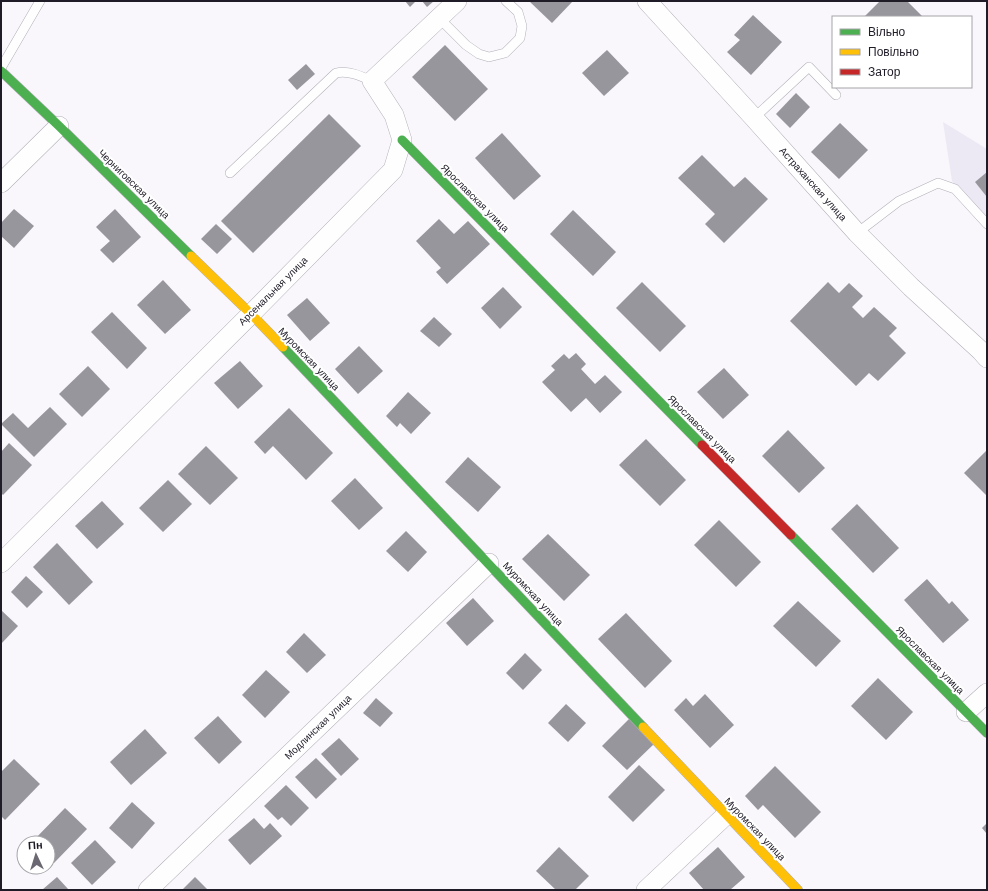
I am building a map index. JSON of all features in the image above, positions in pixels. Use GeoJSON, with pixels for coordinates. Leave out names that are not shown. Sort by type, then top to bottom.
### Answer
{"type":"FeatureCollection","features":[{"type":"Feature","properties":{"kind":"street"},"geometry":{"type":"LineString","coordinates":[[402,140],[394,115],[372,81],[457,1]]}},
{"type":"Feature","properties":{"kind":"street","name":"Астраханская улица"},"geometry":{"type":"LineString","coordinates":[[647,1],[856,233],[987,358]]}},
{"type":"Feature","properties":{"kind":"street","name":"Черниговская улица"},"geometry":{"type":"LineString","coordinates":[[1,71],[251,314]]}},
{"type":"Feature","properties":{"kind":"street"},"geometry":{"type":"LineString","coordinates":[[1,183],[59,126]]}},
{"type":"Feature","properties":{"kind":"street","name":"Арсенальная улица"},"geometry":{"type":"LineString","coordinates":[[1,563],[393,170],[402,140]]}},
{"type":"Feature","properties":{"kind":"street","name":"Ярославская улица"},"geometry":{"type":"LineString","coordinates":[[402,140],[987,733]]}},
{"type":"Feature","properties":{"kind":"street","name":"Муромская улица"},"geometry":{"type":"LineString","coordinates":[[251,314],[798,890]]}},
{"type":"Feature","properties":{"kind":"street","name":"Модлинская улица"},"geometry":{"type":"LineString","coordinates":[[148,890],[489,563]]}},
{"type":"Feature","properties":{"kind":"street"},"geometry":{"type":"LineString","coordinates":[[966,712],[987,693]]}},
{"type":"Feature","properties":{"kind":"street"},"geometry":{"type":"LineString","coordinates":[[646,890],[726,815]]}},
{"type":"Feature","properties":{"kind":"lane"},"geometry":{"type":"LineString","coordinates":[[1,68],[40,1]]}},
{"type":"Feature","properties":{"kind":"lane"},"geometry":{"type":"LineString","coordinates":[[439,18],[466,45],[479,54],[490,57],[504,53],[520,38],[522,26],[518,12],[506,1]]}},
{"type":"Feature","properties":{"kind":"lane"},"geometry":{"type":"LineString","coordinates":[[754,118],[809,67],[836,95]]}},
{"type":"Feature","properties":{"kind":"lane"},"geometry":{"type":"LineString","coordinates":[[230,173],[336,73],[341,72],[358,75],[372,81]]}},
{"type":"Feature","properties":{"kind":"lane"},"geometry":{"type":"LineString","coordinates":[[856,233],[899,201],[938,183],[955,189],[987,224]]}},
{"type":"Feature","properties":{"kind":"shaded area"},"geometry":{"type":"Polygon","coordinates":[[[943,122],[987,149],[987,221],[952,181],[943,122]]]}},
{"type":"Feature","properties":{"kind":"building"},"geometry":{"type":"Polygon","coordinates":[[[405,1],[416,1],[410,7],[405,1]]]}},
{"type":"Feature","properties":{"kind":"building"},"geometry":{"type":"Polygon","coordinates":[[[422,1],[434,1],[427,7],[422,1]]]}},
{"type":"Feature","properties":{"kind":"building"},"geometry":{"type":"Polygon","coordinates":[[[529,1],[573,1],[552,23],[529,1]]]}},
{"type":"Feature","properties":{"kind":"building"},"geometry":{"type":"Polygon","coordinates":[[[880,1],[907,1],[922,16],[865,16],[880,1]]]}},
{"type":"Feature","properties":{"kind":"building"},"geometry":{"type":"Polygon","coordinates":[[[753,15],[782,42],[751,75],[727,52],[740,40],[734,35],[753,15]]]}},
{"type":"Feature","properties":{"kind":"building"},"geometry":{"type":"Polygon","coordinates":[[[445,45],[488,89],[455,121],[412,77],[445,45]]]}},
{"type":"Feature","properties":{"kind":"building"},"geometry":{"type":"Polygon","coordinates":[[[607,50],[629,73],[604,96],[582,73],[607,50]]]}},
{"type":"Feature","properties":{"kind":"building"},"geometry":{"type":"Polygon","coordinates":[[[306,64],[315,74],[297,90],[288,80],[306,64]]]}},
{"type":"Feature","properties":{"kind":"building"},"geometry":{"type":"Polygon","coordinates":[[[796,93],[810,107],[790,128],[776,114],[796,93]]]}},
{"type":"Feature","properties":{"kind":"building"},"geometry":{"type":"Polygon","coordinates":[[[329,114],[361,146],[253,253],[221,221],[329,114]]]}},
{"type":"Feature","properties":{"kind":"building"},"geometry":{"type":"Polygon","coordinates":[[[840,123],[868,150],[839,179],[811,152],[840,123]]]}},
{"type":"Feature","properties":{"kind":"building"},"geometry":{"type":"Polygon","coordinates":[[[502,133],[541,176],[514,200],[475,158],[502,133]]]}},
{"type":"Feature","properties":{"kind":"building"},"geometry":{"type":"Polygon","coordinates":[[[702,155],[734,187],[745,177],[768,199],[724,243],[705,224],[715,214],[678,178],[702,155]]]}},
{"type":"Feature","properties":{"kind":"building"},"geometry":{"type":"Polygon","coordinates":[[[987,172],[987,197],[975,182],[987,172]]]}},
{"type":"Feature","properties":{"kind":"building"},"geometry":{"type":"Polygon","coordinates":[[[14,209],[34,226],[14,248],[1,236],[1,223],[14,209]]]}},
{"type":"Feature","properties":{"kind":"building"},"geometry":{"type":"Polygon","coordinates":[[[115,209],[141,237],[113,263],[100,250],[110,241],[96,227],[115,209]]]}},
{"type":"Feature","properties":{"kind":"building"},"geometry":{"type":"Polygon","coordinates":[[[573,210],[616,252],[593,276],[550,234],[573,210]]]}},
{"type":"Feature","properties":{"kind":"building"},"geometry":{"type":"Polygon","coordinates":[[[439,219],[454,234],[468,221],[490,244],[447,284],[436,272],[441,268],[416,241],[439,219]]]}},
{"type":"Feature","properties":{"kind":"building"},"geometry":{"type":"Polygon","coordinates":[[[216,224],[232,239],[217,254],[201,239],[216,224]]]}},
{"type":"Feature","properties":{"kind":"building"},"geometry":{"type":"Polygon","coordinates":[[[163,280],[191,310],[165,334],[137,305],[163,280]]]}},
{"type":"Feature","properties":{"kind":"building"},"geometry":{"type":"Polygon","coordinates":[[[642,282],[686,326],[660,352],[616,308],[642,282]]]}},
{"type":"Feature","properties":{"kind":"building"},"geometry":{"type":"Polygon","coordinates":[[[828,282],[839,293],[849,283],[863,296],[852,307],[863,318],[874,307],[897,328],[889,336],[906,353],[878,381],[869,373],[856,386],[790,321],[828,282]]]}},
{"type":"Feature","properties":{"kind":"building"},"geometry":{"type":"Polygon","coordinates":[[[503,287],[522,307],[500,329],[481,308],[503,287]]]}},
{"type":"Feature","properties":{"kind":"building"},"geometry":{"type":"Polygon","coordinates":[[[307,298],[330,323],[310,341],[287,315],[307,298]]]}},
{"type":"Feature","properties":{"kind":"building"},"geometry":{"type":"Polygon","coordinates":[[[112,312],[147,348],[127,369],[91,332],[112,312]]]}},
{"type":"Feature","properties":{"kind":"building"},"geometry":{"type":"Polygon","coordinates":[[[434,317],[452,334],[439,347],[420,331],[434,317]]]}},
{"type":"Feature","properties":{"kind":"building"},"geometry":{"type":"Polygon","coordinates":[[[359,346],[383,371],[358,394],[335,369],[359,346]]]}},
{"type":"Feature","properties":{"kind":"building"},"geometry":{"type":"Polygon","coordinates":[[[576,353],[586,364],[581,369],[595,384],[605,375],[622,392],[600,413],[586,398],[571,412],[542,382],[555,370],[551,366],[564,354],[569,359],[576,353]]]}},
{"type":"Feature","properties":{"kind":"building"},"geometry":{"type":"Polygon","coordinates":[[[240,361],[263,386],[238,409],[214,383],[240,361]]]}},
{"type":"Feature","properties":{"kind":"building"},"geometry":{"type":"Polygon","coordinates":[[[88,366],[110,389],[82,417],[59,394],[88,366]]]}},
{"type":"Feature","properties":{"kind":"building"},"geometry":{"type":"Polygon","coordinates":[[[724,368],[749,395],[723,419],[697,392],[724,368]]]}},
{"type":"Feature","properties":{"kind":"building"},"geometry":{"type":"Polygon","coordinates":[[[408,392],[431,413],[411,434],[400,423],[397,427],[386,416],[408,392]]]}},
{"type":"Feature","properties":{"kind":"building"},"geometry":{"type":"Polygon","coordinates":[[[50,407],[67,424],[34,457],[1,424],[13,413],[28,428],[50,407]]]}},
{"type":"Feature","properties":{"kind":"building"},"geometry":{"type":"Polygon","coordinates":[[[289,408],[333,453],[306,480],[273,446],[265,454],[254,442],[289,408]]]}},
{"type":"Feature","properties":{"kind":"building"},"geometry":{"type":"Polygon","coordinates":[[[788,430],[825,468],[799,493],[762,456],[788,430]]]}},
{"type":"Feature","properties":{"kind":"building"},"geometry":{"type":"Polygon","coordinates":[[[646,439],[686,480],[660,506],[619,465],[646,439]]]}},
{"type":"Feature","properties":{"kind":"building"},"geometry":{"type":"Polygon","coordinates":[[[9,443],[32,465],[3,495],[1,493],[1,452],[9,443]]]}},
{"type":"Feature","properties":{"kind":"building"},"geometry":{"type":"Polygon","coordinates":[[[206,446],[238,478],[210,505],[178,474],[206,446]]]}},
{"type":"Feature","properties":{"kind":"building"},"geometry":{"type":"Polygon","coordinates":[[[987,450],[987,496],[964,473],[987,450]]]}},
{"type":"Feature","properties":{"kind":"building"},"geometry":{"type":"Polygon","coordinates":[[[468,457],[501,487],[478,512],[445,482],[468,457]]]}},
{"type":"Feature","properties":{"kind":"building"},"geometry":{"type":"Polygon","coordinates":[[[355,478],[383,508],[359,530],[331,501],[355,478]]]}},
{"type":"Feature","properties":{"kind":"building"},"geometry":{"type":"Polygon","coordinates":[[[168,480],[192,504],[163,532],[139,508],[168,480]]]}},
{"type":"Feature","properties":{"kind":"building"},"geometry":{"type":"Polygon","coordinates":[[[102,501],[124,524],[97,549],[75,526],[102,501]]]}},
{"type":"Feature","properties":{"kind":"building"},"geometry":{"type":"Polygon","coordinates":[[[857,504],[899,548],[873,573],[831,529],[857,504]]]}},
{"type":"Feature","properties":{"kind":"building"},"geometry":{"type":"Polygon","coordinates":[[[719,520],[761,562],[736,587],[694,545],[719,520]]]}},
{"type":"Feature","properties":{"kind":"building"},"geometry":{"type":"Polygon","coordinates":[[[406,531],[427,552],[408,572],[386,551],[406,531]]]}},
{"type":"Feature","properties":{"kind":"building"},"geometry":{"type":"Polygon","coordinates":[[[548,534],[590,575],[564,601],[522,559],[548,534]]]}},
{"type":"Feature","properties":{"kind":"building"},"geometry":{"type":"Polygon","coordinates":[[[57,543],[93,582],[69,605],[33,567],[57,543]]]}},
{"type":"Feature","properties":{"kind":"building"},"geometry":{"type":"Polygon","coordinates":[[[26,576],[43,592],[27,608],[11,592],[26,576]]]}},
{"type":"Feature","properties":{"kind":"building"},"geometry":{"type":"Polygon","coordinates":[[[927,579],[949,604],[952,601],[969,620],[943,643],[904,600],[927,579]]]}},
{"type":"Feature","properties":{"kind":"building"},"geometry":{"type":"Polygon","coordinates":[[[473,598],[494,621],[467,646],[446,623],[473,598]]]}},
{"type":"Feature","properties":{"kind":"building"},"geometry":{"type":"Polygon","coordinates":[[[798,601],[841,641],[816,667],[773,626],[798,601]]]}},
{"type":"Feature","properties":{"kind":"building"},"geometry":{"type":"Polygon","coordinates":[[[1,610],[18,626],[1,644],[1,610]]]}},
{"type":"Feature","properties":{"kind":"building"},"geometry":{"type":"Polygon","coordinates":[[[626,613],[672,661],[645,688],[598,639],[626,613]]]}},
{"type":"Feature","properties":{"kind":"building"},"geometry":{"type":"Polygon","coordinates":[[[304,633],[326,655],[307,673],[286,652],[304,633]]]}},
{"type":"Feature","properties":{"kind":"building"},"geometry":{"type":"Polygon","coordinates":[[[525,653],[542,670],[523,690],[506,673],[525,653]]]}},
{"type":"Feature","properties":{"kind":"building"},"geometry":{"type":"Polygon","coordinates":[[[266,670],[290,692],[265,718],[242,695],[266,670]]]}},
{"type":"Feature","properties":{"kind":"building"},"geometry":{"type":"Polygon","coordinates":[[[878,678],[913,712],[886,740],[851,706],[878,678]]]}},
{"type":"Feature","properties":{"kind":"building"},"geometry":{"type":"Polygon","coordinates":[[[705,694],[734,725],[710,748],[674,710],[686,698],[693,706],[705,694]]]}},
{"type":"Feature","properties":{"kind":"building"},"geometry":{"type":"Polygon","coordinates":[[[376,698],[393,713],[380,727],[363,713],[376,698]]]}},
{"type":"Feature","properties":{"kind":"building"},"geometry":{"type":"Polygon","coordinates":[[[566,704],[586,723],[568,742],[548,723],[566,704]]]}},
{"type":"Feature","properties":{"kind":"building"},"geometry":{"type":"Polygon","coordinates":[[[218,716],[242,742],[219,764],[194,738],[218,716]]]}},
{"type":"Feature","properties":{"kind":"building"},"geometry":{"type":"Polygon","coordinates":[[[630,718],[655,743],[627,770],[602,746],[630,718]]]}},
{"type":"Feature","properties":{"kind":"building"},"geometry":{"type":"Polygon","coordinates":[[[145,729],[167,753],[131,785],[110,762],[145,729]]]}},
{"type":"Feature","properties":{"kind":"building"},"geometry":{"type":"Polygon","coordinates":[[[339,738],[359,759],[341,776],[321,754],[339,738]]]}},
{"type":"Feature","properties":{"kind":"building"},"geometry":{"type":"Polygon","coordinates":[[[316,758],[337,779],[316,799],[295,777],[316,758]]]}},
{"type":"Feature","properties":{"kind":"building"},"geometry":{"type":"Polygon","coordinates":[[[14,759],[40,784],[5,820],[1,816],[1,772],[14,759]]]}},
{"type":"Feature","properties":{"kind":"building"},"geometry":{"type":"Polygon","coordinates":[[[639,765],[665,790],[633,822],[608,797],[639,765]]]}},
{"type":"Feature","properties":{"kind":"building"},"geometry":{"type":"Polygon","coordinates":[[[775,766],[821,812],[795,838],[763,805],[758,810],[745,796],[775,766]]]}},
{"type":"Feature","properties":{"kind":"building"},"geometry":{"type":"Polygon","coordinates":[[[286,785],[309,808],[291,826],[282,817],[278,820],[264,806],[286,785]]]}},
{"type":"Feature","properties":{"kind":"building"},"geometry":{"type":"Polygon","coordinates":[[[132,802],[155,823],[132,849],[109,828],[132,802]]]}},
{"type":"Feature","properties":{"kind":"building"},"geometry":{"type":"Polygon","coordinates":[[[65,808],[87,829],[56,861],[56,835],[39,835],[65,808]]]}},
{"type":"Feature","properties":{"kind":"building"},"geometry":{"type":"Polygon","coordinates":[[[254,818],[264,829],[270,823],[282,836],[250,865],[228,840],[254,818]]]}},
{"type":"Feature","properties":{"kind":"building"},"geometry":{"type":"Polygon","coordinates":[[[987,823],[987,834],[982,828],[987,823]]]}},
{"type":"Feature","properties":{"kind":"building"},"geometry":{"type":"Polygon","coordinates":[[[95,840],[116,862],[92,885],[71,863],[95,840]]]}},
{"type":"Feature","properties":{"kind":"building"},"geometry":{"type":"Polygon","coordinates":[[[559,847],[589,876],[575,890],[556,890],[536,871],[559,847]]]}},
{"type":"Feature","properties":{"kind":"building"},"geometry":{"type":"Polygon","coordinates":[[[718,847],[745,877],[730,890],[704,890],[689,873],[718,847]]]}},
{"type":"Feature","properties":{"kind":"building"},"geometry":{"type":"Polygon","coordinates":[[[57,877],[69,890],[42,890],[57,877]]]}},
{"type":"Feature","properties":{"kind":"building"},"geometry":{"type":"Polygon","coordinates":[[[195,877],[208,890],[182,890],[195,877]]]}},
{"type":"Feature","properties":{"kind":"traffic: fast"},"geometry":{"type":"LineString","coordinates":[[1,71],[191,256]]}},
{"type":"Feature","properties":{"kind":"traffic: fast"},"geometry":{"type":"LineString","coordinates":[[402,140],[702,445]]}},
{"type":"Feature","properties":{"kind":"traffic: fast"},"geometry":{"type":"LineString","coordinates":[[283,347],[643,727]]}},
{"type":"Feature","properties":{"kind":"traffic: fast"},"geometry":{"type":"LineString","coordinates":[[791,535],[987,733]]}},
{"type":"Feature","properties":{"kind":"traffic: slow"},"geometry":{"type":"LineString","coordinates":[[191,256],[283,347]]}},
{"type":"Feature","properties":{"kind":"traffic: slow"},"geometry":{"type":"LineString","coordinates":[[643,727],[798,890]]}},
{"type":"Feature","properties":{"kind":"traffic: jam"},"geometry":{"type":"LineString","coordinates":[[702,445],[791,535]]}}]}
